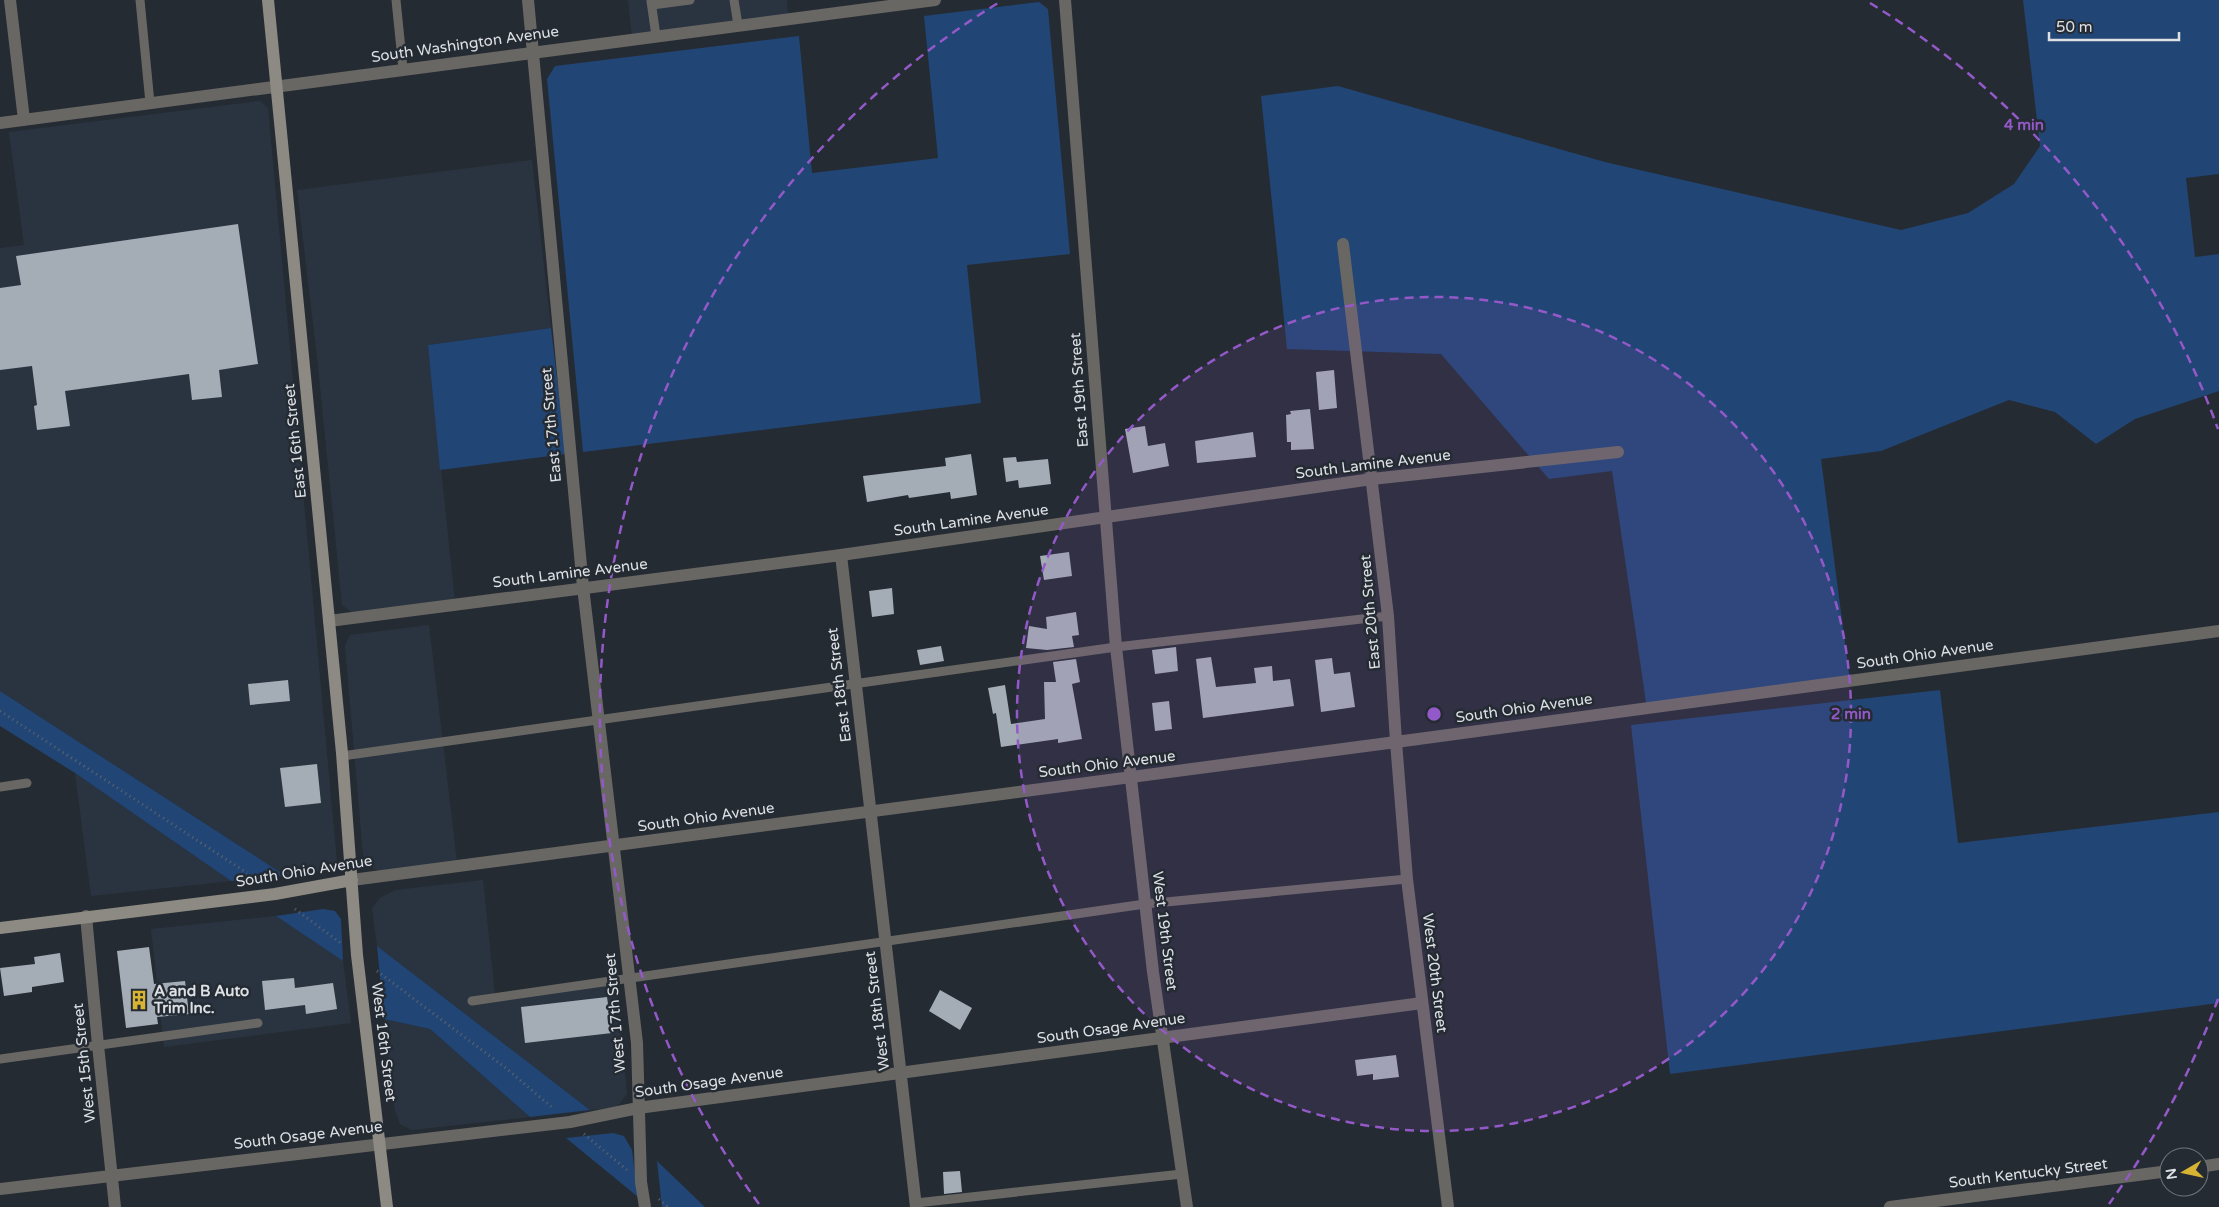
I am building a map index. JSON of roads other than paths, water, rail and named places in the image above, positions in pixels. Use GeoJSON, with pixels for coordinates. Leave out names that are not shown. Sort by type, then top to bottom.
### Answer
{"type":"FeatureCollection","features":[{"type":"Feature","properties":{"kind":"main road","name":"East 16th Street"},"geometry":{"type":"LineString","coordinates":[[268,0],[342,756],[352,880]]}},
{"type":"Feature","properties":{"kind":"main road","name":"South Ohio Avenue"},"geometry":{"type":"LineString","coordinates":[[0,928],[275,894],[352,880]]}},
{"type":"Feature","properties":{"kind":"main road","name":"West 16th Street"},"geometry":{"type":"LineString","coordinates":[[352,880],[357,955],[386,1207]]}},
{"type":"Feature","properties":{"kind":"street"},"geometry":{"type":"LineString","coordinates":[[10,0],[24,120]]}},
{"type":"Feature","properties":{"kind":"street","name":"East 17th Street"},"geometry":{"type":"LineString","coordinates":[[528,0],[583,587],[614,846]]}},
{"type":"Feature","properties":{"kind":"street","name":"South Washington Avenue"},"geometry":{"type":"LineString","coordinates":[[0,123],[533,51],[935,0]]}},
{"type":"Feature","properties":{"kind":"street","name":"East 19th Street"},"geometry":{"type":"LineString","coordinates":[[1065,0],[1105,517],[1130,778]]}},
{"type":"Feature","properties":{"kind":"street","name":"East 20th Street"},"geometry":{"type":"LineString","coordinates":[[1343,244],[1388,616],[1396,742]]}},
{"type":"Feature","properties":{"kind":"street","name":"South Lamine Avenue"},"geometry":{"type":"LineString","coordinates":[[329,621],[840,555],[1372,478],[1618,452]]}},
{"type":"Feature","properties":{"kind":"street","name":"East 18th Street"},"geometry":{"type":"LineString","coordinates":[[840,555],[870,812]]}},
{"type":"Feature","properties":{"kind":"street","name":"South Ohio Avenue"},"geometry":{"type":"LineString","coordinates":[[352,880],[1130,778],[2219,631]]}},
{"type":"Feature","properties":{"kind":"street","name":"West 20th Street"},"geometry":{"type":"LineString","coordinates":[[1396,742],[1407,879],[1448,1207]]}},
{"type":"Feature","properties":{"kind":"street","name":"West 19th Street"},"geometry":{"type":"LineString","coordinates":[[1130,778],[1145,904],[1187,1207]]}},
{"type":"Feature","properties":{"kind":"street","name":"West 18th Street"},"geometry":{"type":"LineString","coordinates":[[870,812],[916,1205]]}},
{"type":"Feature","properties":{"kind":"street","name":"West 17th Street"},"geometry":{"type":"LineString","coordinates":[[614,846],[637,1043],[641,1182],[644,1207]]}},
{"type":"Feature","properties":{"kind":"street","name":"West 15th Street"},"geometry":{"type":"LineString","coordinates":[[86,916],[116,1207]]}},
{"type":"Feature","properties":{"kind":"street","name":"South Osage Avenue"},"geometry":{"type":"LineString","coordinates":[[0,1189],[570,1122],[638,1108],[1422,1003]]}},
{"type":"Feature","properties":{"kind":"street","name":"South Kentucky Street"},"geometry":{"type":"LineString","coordinates":[[1890,1207],[2159,1172]]}},
{"type":"Feature","properties":{"kind":"lane"},"geometry":{"type":"LineString","coordinates":[[140,0],[150,103]]}},
{"type":"Feature","properties":{"kind":"lane"},"geometry":{"type":"LineString","coordinates":[[396,0],[403,69]]}},
{"type":"Feature","properties":{"kind":"lane"},"geometry":{"type":"LineString","coordinates":[[656,36],[651,3],[690,0]]}},
{"type":"Feature","properties":{"kind":"lane"},"geometry":{"type":"LineString","coordinates":[[734,0],[738,25]]}},
{"type":"Feature","properties":{"kind":"lane"},"geometry":{"type":"LineString","coordinates":[[342,756],[1116,647],[1388,616]]}},
{"type":"Feature","properties":{"kind":"lane"},"geometry":{"type":"LineString","coordinates":[[0,787],[26,783]]}},
{"type":"Feature","properties":{"kind":"lane"},"geometry":{"type":"LineString","coordinates":[[472,1001],[1145,904],[1407,879]]}},
{"type":"Feature","properties":{"kind":"lane"},"geometry":{"type":"LineString","coordinates":[[0,1059],[258,1023]]}},
{"type":"Feature","properties":{"kind":"lane"},"geometry":{"type":"LineString","coordinates":[[916,1205],[1182,1174]]}},
{"type":"Feature","properties":{"kind":"place","name":"A and B Auto Trim Inc."},"geometry":{"type":"Point","coordinates":[139,1000]}}]}
